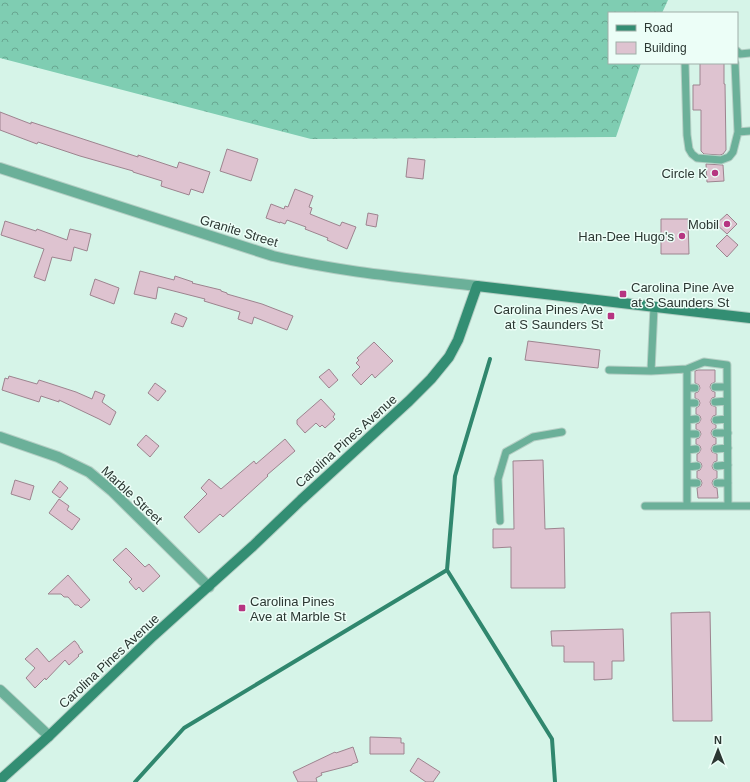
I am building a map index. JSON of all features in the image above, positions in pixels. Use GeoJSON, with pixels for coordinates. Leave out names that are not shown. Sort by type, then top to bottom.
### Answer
{"type":"FeatureCollection","features":[{"type":"Feature","properties":{"kind":"street","name":"Granite Street"},"geometry":{"type":"LineString","coordinates":[[0,168],[273,256],[331,268],[477,286]]}},
{"type":"Feature","properties":{"kind":"street"},"geometry":{"type":"LineString","coordinates":[[477,286],[750,318]]}},
{"type":"Feature","properties":{"kind":"street","name":"Carolina Pines Avenue"},"geometry":{"type":"LineString","coordinates":[[0,780],[49,736],[153,636],[209,587],[301,500],[409,402],[449,357],[458,340],[477,286]]}},
{"type":"Feature","properties":{"kind":"street","name":"Marble Street"},"geometry":{"type":"LineString","coordinates":[[0,437],[58,457],[89,472],[112,491],[209,587]]}},
{"type":"Feature","properties":{"kind":"street"},"geometry":{"type":"LineString","coordinates":[[0,690],[49,736]]}},
{"type":"Feature","properties":{"kind":"lane"},"geometry":{"type":"LineString","coordinates":[[738,52],[740,54],[750,53]]}},
{"type":"Feature","properties":{"kind":"lane"},"geometry":{"type":"LineString","coordinates":[[685,64],[687,135],[689,149],[697,158],[720,160],[729,157],[734,152],[738,132],[735,64]]}},
{"type":"Feature","properties":{"kind":"lane"},"geometry":{"type":"LineString","coordinates":[[738,132],[750,131]]}},
{"type":"Feature","properties":{"kind":"lane"},"geometry":{"type":"LineString","coordinates":[[651,371],[654,307]]}},
{"type":"Feature","properties":{"kind":"lane"},"geometry":{"type":"LineString","coordinates":[[609,370],[651,371],[687,368],[704,362],[727,365],[728,506]]}},
{"type":"Feature","properties":{"kind":"lane"},"geometry":{"type":"LineString","coordinates":[[687,368],[687,506]]}},
{"type":"Feature","properties":{"kind":"lane"},"geometry":{"type":"LineString","coordinates":[[715,387],[727,386]]}},
{"type":"Feature","properties":{"kind":"lane"},"geometry":{"type":"LineString","coordinates":[[687,388],[695,388]]}},
{"type":"Feature","properties":{"kind":"lane"},"geometry":{"type":"LineString","coordinates":[[715,402],[727,401]]}},
{"type":"Feature","properties":{"kind":"lane"},"geometry":{"type":"LineString","coordinates":[[687,403],[695,403]]}},
{"type":"Feature","properties":{"kind":"lane"},"geometry":{"type":"LineString","coordinates":[[687,420],[696,419]]}},
{"type":"Feature","properties":{"kind":"lane"},"geometry":{"type":"LineString","coordinates":[[716,420],[727,420]]}},
{"type":"Feature","properties":{"kind":"lane"},"geometry":{"type":"LineString","coordinates":[[500,521],[498,479],[506,452],[533,437],[562,432]]}},
{"type":"Feature","properties":{"kind":"lane"},"geometry":{"type":"LineString","coordinates":[[716,433],[728,433]]}},
{"type":"Feature","properties":{"kind":"lane"},"geometry":{"type":"LineString","coordinates":[[687,434],[696,434]]}},
{"type":"Feature","properties":{"kind":"lane"},"geometry":{"type":"LineString","coordinates":[[716,449],[728,448]]}},
{"type":"Feature","properties":{"kind":"lane"},"geometry":{"type":"LineString","coordinates":[[687,450],[696,449]]}},
{"type":"Feature","properties":{"kind":"lane"},"geometry":{"type":"LineString","coordinates":[[687,467],[697,466]]}},
{"type":"Feature","properties":{"kind":"lane"},"geometry":{"type":"LineString","coordinates":[[717,466],[728,466]]}},
{"type":"Feature","properties":{"kind":"lane"},"geometry":{"type":"LineString","coordinates":[[687,483],[697,483]]}},
{"type":"Feature","properties":{"kind":"lane"},"geometry":{"type":"LineString","coordinates":[[717,483],[728,483]]}},
{"type":"Feature","properties":{"kind":"lane"},"geometry":{"type":"LineString","coordinates":[[645,506],[750,506]]}},
{"type":"Feature","properties":{"kind":"green space"},"geometry":{"type":"Polygon","coordinates":[[[0,0],[668,0],[662,12],[608,12],[608,64],[641,64],[616,137],[311,139],[0,58],[0,0]]]}},
{"type":"Feature","properties":{"kind":"building","name":"Circle K"},"geometry":{"type":"Polygon","coordinates":[[[700,64],[724,64],[726,150],[720,155],[704,154],[701,151],[701,110],[693,110],[693,85],[700,85],[700,64]]]}},
{"type":"Feature","properties":{"kind":"building"},"geometry":{"type":"Polygon","coordinates":[[[0,112],[31,124],[31,122],[138,157],[138,155],[177,168],[179,162],[210,172],[203,193],[191,189],[189,195],[161,186],[162,181],[133,171],[38,142],[37,144],[0,130],[0,112]]]}},
{"type":"Feature","properties":{"kind":"building"},"geometry":{"type":"Polygon","coordinates":[[[227,149],[258,159],[251,181],[220,171],[227,149]]]}},
{"type":"Feature","properties":{"kind":"building"},"geometry":{"type":"Polygon","coordinates":[[[408,158],[425,160],[423,179],[406,177],[408,158]]]}},
{"type":"Feature","properties":{"kind":"building","name":"Circle K"},"geometry":{"type":"Polygon","coordinates":[[[706,164],[723,165],[724,181],[707,182],[706,164]]]}},
{"type":"Feature","properties":{"kind":"building"},"geometry":{"type":"Polygon","coordinates":[[[295,189],[313,196],[309,207],[312,208],[310,214],[340,226],[342,222],[356,227],[347,249],[327,240],[328,238],[305,229],[306,227],[287,220],[285,224],[266,218],[271,204],[284,209],[285,206],[288,207],[295,189]]]}},
{"type":"Feature","properties":{"kind":"building"},"geometry":{"type":"Polygon","coordinates":[[[368,213],[378,215],[376,227],[366,225],[368,213]]]}},
{"type":"Feature","properties":{"kind":"building","name":"Mobil"},"geometry":{"type":"Polygon","coordinates":[[[727,214],[737,224],[727,234],[716,224],[727,214]]]}},
{"type":"Feature","properties":{"kind":"building"},"geometry":{"type":"Polygon","coordinates":[[[661,219],[688,219],[689,254],[661,254],[661,219]]]}},
{"type":"Feature","properties":{"kind":"building"},"geometry":{"type":"Polygon","coordinates":[[[5,221],[36,231],[37,229],[67,240],[70,229],[91,234],[87,251],[74,247],[71,261],[52,257],[45,281],[34,277],[44,249],[1,235],[5,221]]]}},
{"type":"Feature","properties":{"kind":"building"},"geometry":{"type":"Polygon","coordinates":[[[727,235],[738,245],[727,257],[716,246],[727,235]]]}},
{"type":"Feature","properties":{"kind":"building"},"geometry":{"type":"Polygon","coordinates":[[[140,271],[174,280],[175,276],[193,282],[192,283],[221,290],[227,294],[262,304],[293,316],[287,330],[254,317],[252,324],[238,319],[240,312],[204,301],[205,299],[158,287],[156,299],[134,294],[140,271]]]}},
{"type":"Feature","properties":{"kind":"building"},"geometry":{"type":"Polygon","coordinates":[[[95,279],[119,288],[114,304],[90,295],[95,279]]]}},
{"type":"Feature","properties":{"kind":"building"},"geometry":{"type":"Polygon","coordinates":[[[175,313],[187,318],[183,327],[171,323],[175,313]]]}},
{"type":"Feature","properties":{"kind":"building"},"geometry":{"type":"Polygon","coordinates":[[[528,341],[600,350],[598,368],[525,360],[528,341]]]}},
{"type":"Feature","properties":{"kind":"building"},"geometry":{"type":"Polygon","coordinates":[[[374,342],[393,361],[375,378],[372,374],[361,385],[352,375],[360,367],[356,363],[359,360],[357,358],[374,342]]]}},
{"type":"Feature","properties":{"kind":"building"},"geometry":{"type":"Polygon","coordinates":[[[329,369],[338,380],[329,388],[319,377],[329,369]]]}},
{"type":"Feature","properties":{"kind":"building"},"geometry":{"type":"Polygon","coordinates":[[[715,370],[715,382],[711,384],[710,387],[712,391],[715,392],[715,397],[712,398],[710,402],[711,405],[716,407],[716,415],[713,416],[711,420],[712,423],[716,425],[716,428],[712,430],[711,433],[713,437],[716,438],[716,444],[713,445],[711,449],[712,452],[717,454],[717,461],[714,462],[712,466],[713,469],[717,471],[717,478],[713,480],[712,483],[714,487],[717,488],[718,498],[698,498],[697,488],[701,486],[702,483],[701,480],[697,478],[697,471],[700,470],[702,466],[701,463],[697,461],[697,454],[701,449],[700,446],[696,444],[696,439],[699,438],[701,434],[700,431],[696,429],[696,424],[699,423],[701,419],[700,416],[696,414],[696,408],[700,403],[699,400],[695,398],[695,393],[698,392],[700,388],[699,385],[695,383],[695,371],[715,370]]]}},
{"type":"Feature","properties":{"kind":"building"},"geometry":{"type":"Polygon","coordinates":[[[9,376],[37,384],[39,380],[92,399],[95,391],[105,395],[102,402],[116,412],[110,425],[59,400],[59,402],[41,396],[39,402],[2,390],[5,378],[8,379],[9,376]]]}},
{"type":"Feature","properties":{"kind":"building"},"geometry":{"type":"Polygon","coordinates":[[[155,383],[166,391],[158,401],[148,393],[155,383]]]}},
{"type":"Feature","properties":{"kind":"building"},"geometry":{"type":"Polygon","coordinates":[[[321,399],[335,414],[333,417],[335,419],[325,428],[322,425],[320,427],[316,423],[305,433],[297,424],[297,420],[321,399]]]}},
{"type":"Feature","properties":{"kind":"building"},"geometry":{"type":"Polygon","coordinates":[[[146,435],[159,446],[150,457],[137,445],[146,435]]]}},
{"type":"Feature","properties":{"kind":"building"},"geometry":{"type":"Polygon","coordinates":[[[285,439],[295,451],[267,475],[268,476],[223,517],[220,514],[199,533],[184,517],[207,494],[201,488],[209,479],[221,489],[254,461],[256,464],[285,439]]]}},
{"type":"Feature","properties":{"kind":"building"},"geometry":{"type":"Polygon","coordinates":[[[543,460],[545,529],[564,528],[565,588],[511,588],[511,547],[493,548],[493,529],[514,529],[513,461],[543,460]]]}},
{"type":"Feature","properties":{"kind":"building"},"geometry":{"type":"Polygon","coordinates":[[[15,480],[34,486],[30,500],[11,494],[15,480]]]}},
{"type":"Feature","properties":{"kind":"building"},"geometry":{"type":"Polygon","coordinates":[[[60,481],[68,488],[60,498],[52,492],[60,481]]]}},
{"type":"Feature","properties":{"kind":"building"},"geometry":{"type":"Polygon","coordinates":[[[59,499],[69,506],[67,510],[80,519],[72,530],[49,513],[59,499]]]}},
{"type":"Feature","properties":{"kind":"building"},"geometry":{"type":"Polygon","coordinates":[[[126,548],[145,567],[149,564],[160,576],[143,592],[139,587],[136,590],[129,582],[132,579],[113,560],[126,548]]]}},
{"type":"Feature","properties":{"kind":"building"},"geometry":{"type":"Polygon","coordinates":[[[68,575],[90,600],[81,608],[78,605],[75,605],[68,597],[64,597],[61,594],[48,594],[68,575]]]}},
{"type":"Feature","properties":{"kind":"building"},"geometry":{"type":"Polygon","coordinates":[[[710,612],[712,721],[673,721],[671,613],[710,612]]]}},
{"type":"Feature","properties":{"kind":"building"},"geometry":{"type":"Polygon","coordinates":[[[623,629],[624,661],[612,661],[612,679],[594,680],[594,662],[564,662],[564,646],[552,646],[551,631],[623,629]]]}},
{"type":"Feature","properties":{"kind":"building"},"geometry":{"type":"Polygon","coordinates":[[[74,641],[83,652],[78,655],[79,656],[69,665],[65,660],[46,680],[45,678],[35,688],[26,678],[35,668],[25,659],[37,648],[49,662],[74,641]]]}},
{"type":"Feature","properties":{"kind":"building"},"geometry":{"type":"Polygon","coordinates":[[[370,737],[401,738],[401,743],[404,743],[404,754],[370,754],[370,737]]]}},
{"type":"Feature","properties":{"kind":"building"},"geometry":{"type":"Polygon","coordinates":[[[353,747],[358,762],[321,773],[322,775],[316,778],[317,782],[298,782],[293,772],[335,752],[336,753],[353,747]]]}},
{"type":"Feature","properties":{"kind":"building"},"geometry":{"type":"Polygon","coordinates":[[[418,758],[440,772],[433,782],[426,782],[410,771],[418,758]]]}},
{"type":"Feature","properties":{"kind":"waterway"},"geometry":{"type":"LineString","coordinates":[[490,359],[455,476],[447,570],[552,739],[555,782]]}},
{"type":"Feature","properties":{"kind":"waterway"},"geometry":{"type":"LineString","coordinates":[[135,782],[184,728],[447,570]]}},
{"type":"Feature","properties":{"kind":"place","name":"Circle K"},"geometry":{"type":"Point","coordinates":[715,173]}},
{"type":"Feature","properties":{"kind":"place","name":"Mobil"},"geometry":{"type":"Point","coordinates":[727,224]}},
{"type":"Feature","properties":{"kind":"place","name":"Han-Dee Hugo's"},"geometry":{"type":"Point","coordinates":[682,236]}},
{"type":"Feature","properties":{"kind":"place","name":"Carolina Pine Ave at S Saunders St"},"geometry":{"type":"Point","coordinates":[623,294]}},
{"type":"Feature","properties":{"kind":"place","name":"Carolina Pines Ave at S Saunders St"},"geometry":{"type":"Point","coordinates":[611,316]}},
{"type":"Feature","properties":{"kind":"place","name":"Carolina Pines Ave at Marble St"},"geometry":{"type":"Point","coordinates":[242,608]}}]}
